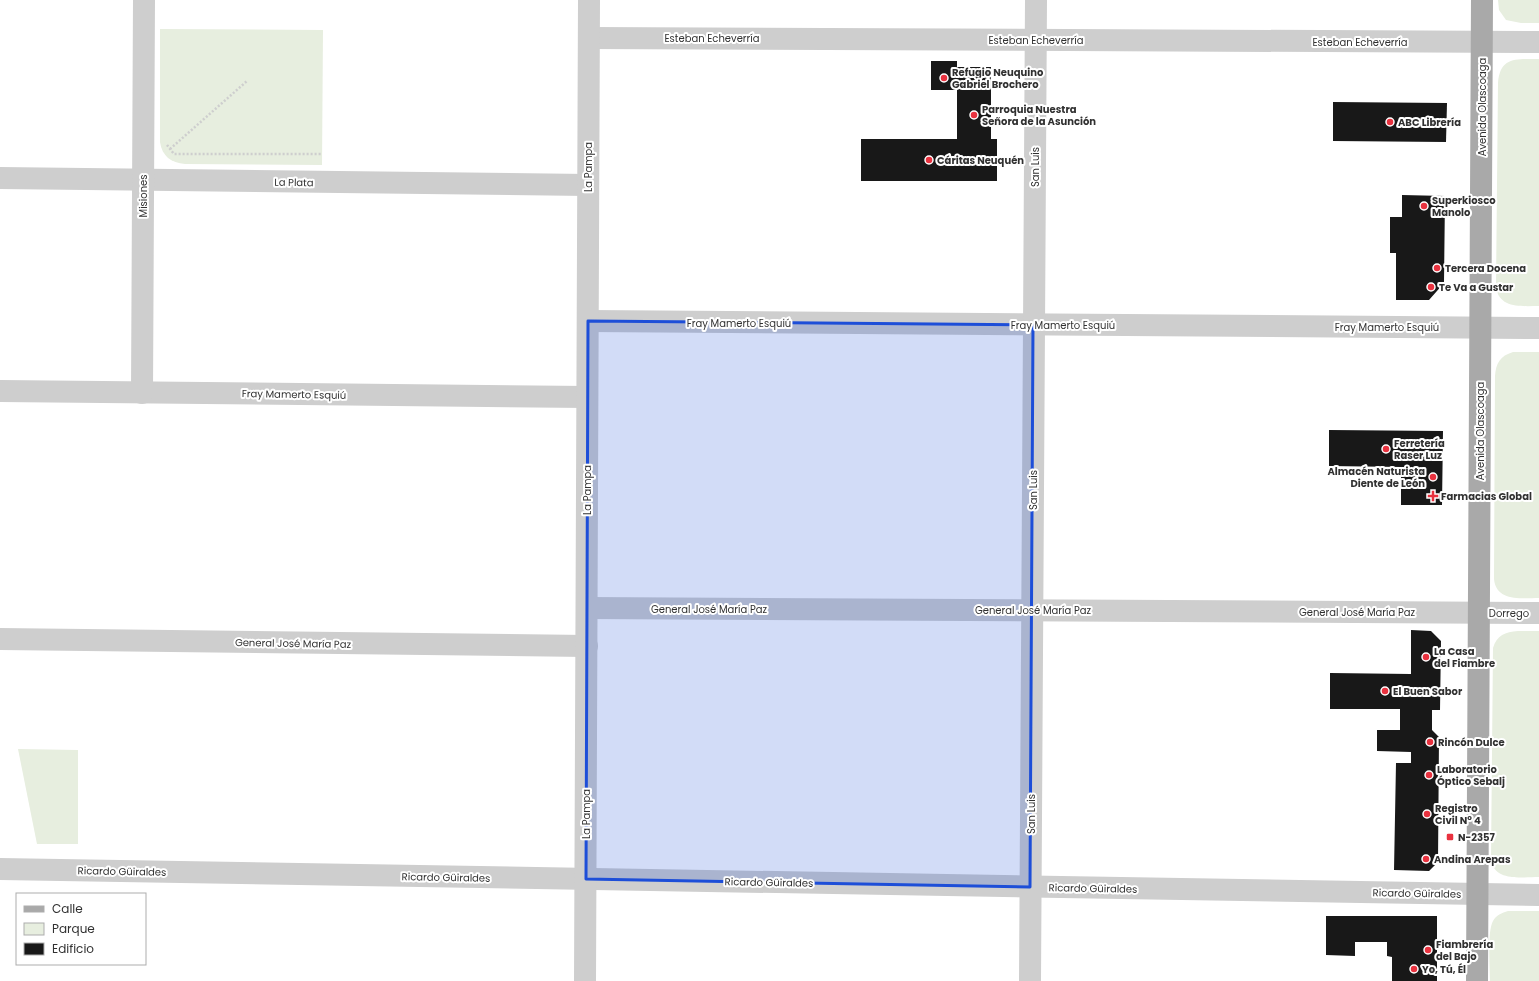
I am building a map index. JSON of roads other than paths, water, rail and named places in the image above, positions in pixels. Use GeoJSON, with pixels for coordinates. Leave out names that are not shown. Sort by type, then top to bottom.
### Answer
{"type":"FeatureCollection","features":[{"type":"Feature","properties":{"kind":"main road","name":"Avenida Olascoaga"},"geometry":{"type":"LineString","coordinates":[[1477,981],[1482,0]]}},
{"type":"Feature","properties":{"kind":"street","name":"Misiones"},"geometry":{"type":"LineString","coordinates":[[142,393],[144,0]]}},
{"type":"Feature","properties":{"kind":"street","name":"La Pampa"},"geometry":{"type":"LineString","coordinates":[[585,981],[589,0]]}},
{"type":"Feature","properties":{"kind":"street","name":"San Luis"},"geometry":{"type":"LineString","coordinates":[[1030,981],[1036,0]]}},
{"type":"Feature","properties":{"kind":"street","name":"Esteban Echeverría"},"geometry":{"type":"LineString","coordinates":[[589,38],[1539,42]]}},
{"type":"Feature","properties":{"kind":"street","name":"La Plata"},"geometry":{"type":"LineString","coordinates":[[0,178],[588,185]]}},
{"type":"Feature","properties":{"kind":"street","name":"Fray Mamerto Esquiú"},"geometry":{"type":"LineString","coordinates":[[588,321],[1539,328]]}},
{"type":"Feature","properties":{"kind":"street","name":"Fray Mamerto Esquiú"},"geometry":{"type":"LineString","coordinates":[[0,392],[587,398]]}},
{"type":"Feature","properties":{"kind":"street","name":"General José María Paz"},"geometry":{"type":"LineString","coordinates":[[587,608],[1479,612]]}},
{"type":"Feature","properties":{"kind":"street","name":"Dorrego"},"geometry":{"type":"LineString","coordinates":[[1479,612],[1539,613]]}},
{"type":"Feature","properties":{"kind":"street","name":"General José María Paz"},"geometry":{"type":"LineString","coordinates":[[0,639],[587,646]]}},
{"type":"Feature","properties":{"kind":"street","name":"Ricardo Güiraldes"},"geometry":{"type":"LineString","coordinates":[[0,869],[1539,895]]}},
{"type":"Feature","properties":{"kind":"place","name":"Refugio Neuquino Gabriel Brochero"},"geometry":{"type":"Point","coordinates":[944,78]}},
{"type":"Feature","properties":{"kind":"place","name":"Parroquia Nuestra Señora de la Asunción"},"geometry":{"type":"Point","coordinates":[974,115]}},
{"type":"Feature","properties":{"kind":"place","name":"ABC Librería"},"geometry":{"type":"Point","coordinates":[1390,122]}},
{"type":"Feature","properties":{"kind":"place","name":"Cáritas Neuquén"},"geometry":{"type":"Point","coordinates":[929,160]}},
{"type":"Feature","properties":{"kind":"place","name":"Superkiosco Manolo"},"geometry":{"type":"Point","coordinates":[1424,206]}},
{"type":"Feature","properties":{"kind":"place","name":"Tercera Docena"},"geometry":{"type":"Point","coordinates":[1437,268]}},
{"type":"Feature","properties":{"kind":"place","name":"Te Va a Gustar"},"geometry":{"type":"Point","coordinates":[1431,287]}},
{"type":"Feature","properties":{"kind":"place","name":"Ferretería Raser Luz"},"geometry":{"type":"Point","coordinates":[1386,449]}},
{"type":"Feature","properties":{"kind":"place","name":"Almacén Naturista Diente de León"},"geometry":{"type":"Point","coordinates":[1433,477]}},
{"type":"Feature","properties":{"kind":"place","name":"Farmacias Global"},"geometry":{"type":"Point","coordinates":[1433,496]}},
{"type":"Feature","properties":{"kind":"place","name":"La Casa del Fiambre"},"geometry":{"type":"Point","coordinates":[1426,657]}},
{"type":"Feature","properties":{"kind":"place","name":"El Buen Sabor"},"geometry":{"type":"Point","coordinates":[1385,691]}},
{"type":"Feature","properties":{"kind":"place","name":"Rincón Dulce"},"geometry":{"type":"Point","coordinates":[1430,742]}},
{"type":"Feature","properties":{"kind":"place","name":"Laboratorio Óptico Sebalj"},"geometry":{"type":"Point","coordinates":[1429,775]}},
{"type":"Feature","properties":{"kind":"place","name":"Registro Civil N° 4"},"geometry":{"type":"Point","coordinates":[1427,814]}},
{"type":"Feature","properties":{"kind":"place","name":"N-2357"},"geometry":{"type":"Point","coordinates":[1450,837]}},
{"type":"Feature","properties":{"kind":"place","name":"Andina Arepas"},"geometry":{"type":"Point","coordinates":[1426,859]}},
{"type":"Feature","properties":{"kind":"place","name":"Fiambrería del Bajo"},"geometry":{"type":"Point","coordinates":[1428,950]}},
{"type":"Feature","properties":{"kind":"place","name":"Yo, Tú, Él"},"geometry":{"type":"Point","coordinates":[1414,969]}}]}
